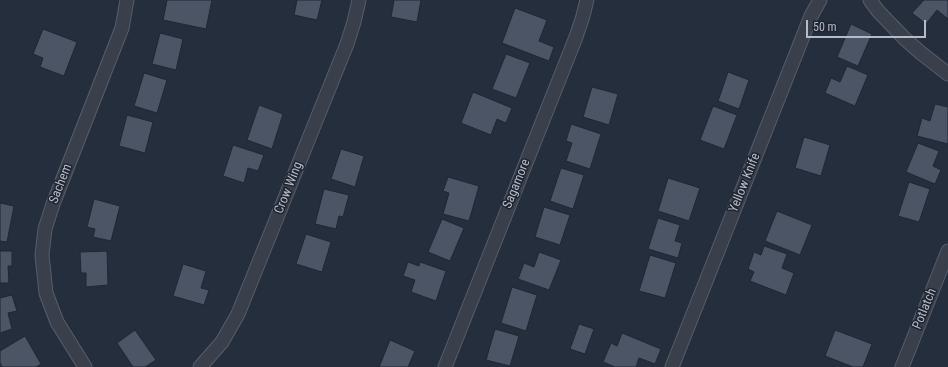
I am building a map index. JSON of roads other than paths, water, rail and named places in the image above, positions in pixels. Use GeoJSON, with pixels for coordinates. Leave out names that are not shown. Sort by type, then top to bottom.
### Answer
{"type":"FeatureCollection","features":[{"type":"Feature","properties":{"kind":"street","name":"Sachem"},"geometry":{"type":"LineString","coordinates":[[86,367],[57,322],[46,293],[42,254],[45,229],[53,204],[122,28],[126,0]]}},
{"type":"Feature","properties":{"kind":"street","name":"Crow Wing"},"geometry":{"type":"LineString","coordinates":[[200,367],[222,342],[238,314],[347,44],[359,0]]}},
{"type":"Feature","properties":{"kind":"street","name":"Sagamore"},"geometry":{"type":"LineString","coordinates":[[444,367],[576,37],[587,0]]}},
{"type":"Feature","properties":{"kind":"street","name":"Yellow Knife"},"geometry":{"type":"LineString","coordinates":[[672,367],[810,16],[820,0]]}},
{"type":"Feature","properties":{"kind":"street"},"geometry":{"type":"LineString","coordinates":[[870,0],[878,11],[905,39],[948,74]]}},
{"type":"Feature","properties":{"kind":"street","name":"Potlatch"},"geometry":{"type":"LineString","coordinates":[[902,367],[948,251]]}}]}
